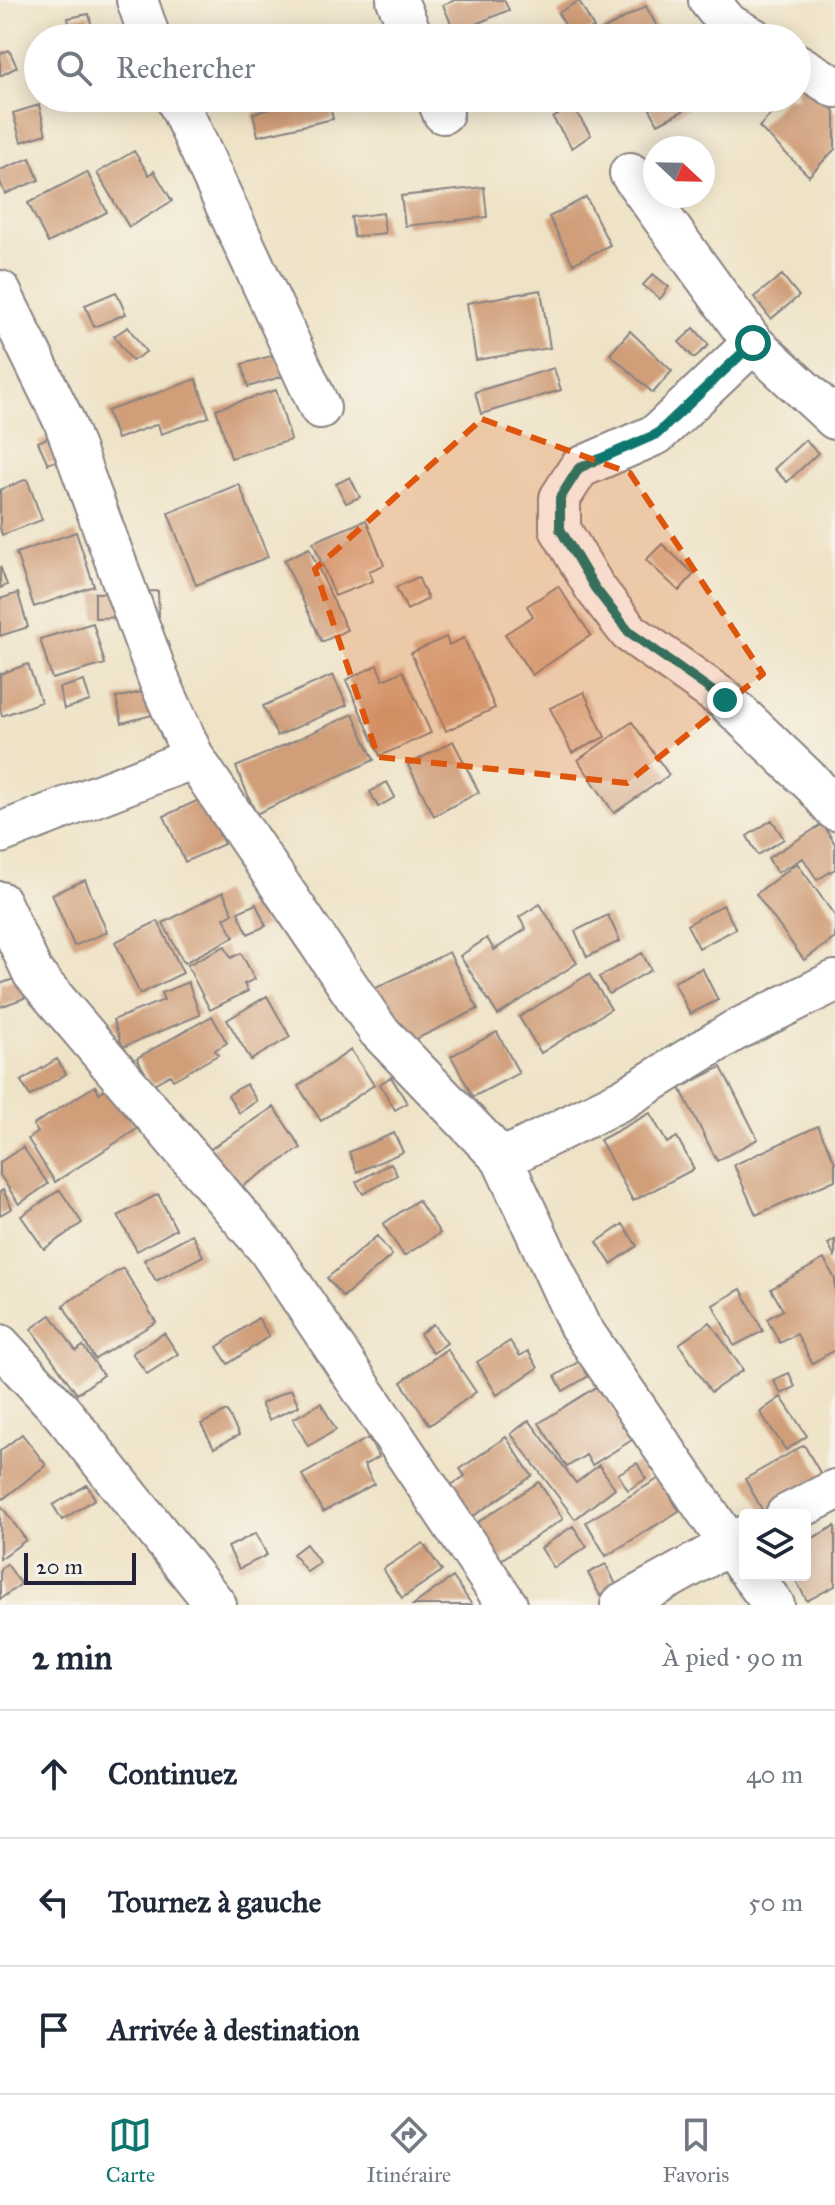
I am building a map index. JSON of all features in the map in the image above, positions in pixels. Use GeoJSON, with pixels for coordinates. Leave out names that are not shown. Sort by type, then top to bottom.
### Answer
{"type":"FeatureCollection","features":[{"type":"Feature","properties":{"kind":"street"},"geometry":{"type":"LineString","coordinates":[[137,0],[145,24]]}},
{"type":"Feature","properties":{"kind":"street"},"geometry":{"type":"LineString","coordinates":[[397,0],[407,24]]}},
{"type":"Feature","properties":{"kind":"street"},"geometry":{"type":"LineString","coordinates":[[709,0],[728,24]]}},
{"type":"Feature","properties":{"kind":"street"},"geometry":{"type":"LineString","coordinates":[[811,72],[835,87]]}},
{"type":"Feature","properties":{"kind":"street"},"geometry":{"type":"LineString","coordinates":[[183,112],[320,408]]}},
{"type":"Feature","properties":{"kind":"street"},"geometry":{"type":"LineString","coordinates":[[630,173],[753,343],[835,419]]}},
{"type":"Feature","properties":{"kind":"street"},"geometry":{"type":"LineString","coordinates":[[0,291],[64,421],[159,680],[194,758],[378,1030],[502,1159],[579,1325],[739,1552]]}},
{"type":"Feature","properties":{"kind":"street"},"geometry":{"type":"LineString","coordinates":[[753,343],[657,434],[579,468],[560,498],[560,529],[595,588],[629,632],[725,700],[814,785],[835,810]]}},
{"type":"Feature","properties":{"kind":"street"},"geometry":{"type":"LineString","coordinates":[[0,833],[194,758]]}},
{"type":"Feature","properties":{"kind":"street"},"geometry":{"type":"LineString","coordinates":[[0,902],[33,973],[268,1249],[507,1605]]}},
{"type":"Feature","properties":{"kind":"street"},"geometry":{"type":"LineString","coordinates":[[502,1159],[623,1099],[734,1031],[835,981]]}},
{"type":"Feature","properties":{"kind":"street"},"geometry":{"type":"LineString","coordinates":[[0,1345],[61,1411],[216,1605]]}},
{"type":"Feature","properties":{"kind":"street"},"geometry":{"type":"LineString","coordinates":[[798,1509],[835,1490]]}},
{"type":"Feature","properties":{"kind":"street"},"geometry":{"type":"LineString","coordinates":[[621,1605],[739,1557]]}},
{"type":"Feature","properties":{"kind":"street"},"geometry":{"type":"LineString","coordinates":[[758,1581],[774,1605]]}},
{"type":"Feature","properties":{"kind":"highlighted area"},"geometry":{"type":"Polygon","coordinates":[[[482,419],[630,473],[763,674],[627,783],[378,757],[315,569],[482,419]]]}},
{"type":"Feature","properties":{"kind":"building"},"geometry":{"type":"Polygon","coordinates":[[[455,0],[504,0],[509,10],[476,24],[451,24],[443,5],[455,0]]]}},
{"type":"Feature","properties":{"kind":"building"},"geometry":{"type":"Polygon","coordinates":[[[579,1],[592,24],[565,24],[558,13],[579,1]]]}},
{"type":"Feature","properties":{"kind":"building"},"geometry":{"type":"Polygon","coordinates":[[[646,6],[656,24],[613,24],[646,6]]]}},
{"type":"Feature","properties":{"kind":"building"},"geometry":{"type":"Polygon","coordinates":[[[89,14],[91,24],[69,24],[68,18],[89,14]]]}},
{"type":"Feature","properties":{"kind":"building"},"geometry":{"type":"Polygon","coordinates":[[[9,50],[17,67],[0,76],[0,54],[9,50]]]}},
{"type":"Feature","properties":{"kind":"building"},"geometry":{"type":"Polygon","coordinates":[[[811,88],[835,112],[835,149],[809,176],[759,127],[773,112],[811,112],[811,88]]]}},
{"type":"Feature","properties":{"kind":"building"},"geometry":{"type":"Polygon","coordinates":[[[24,110],[41,112],[46,134],[21,142],[13,113],[24,110]]]}},
{"type":"Feature","properties":{"kind":"building"},"geometry":{"type":"Polygon","coordinates":[[[331,112],[333,119],[258,136],[253,113],[331,112]]]}},
{"type":"Feature","properties":{"kind":"building"},"geometry":{"type":"Polygon","coordinates":[[[562,112],[576,112],[591,135],[572,148],[553,118],[562,112]]]}},
{"type":"Feature","properties":{"kind":"building"},"geometry":{"type":"Polygon","coordinates":[[[652,112],[681,112],[658,124],[652,112]]]}},
{"type":"Feature","properties":{"kind":"building"},"geometry":{"type":"Polygon","coordinates":[[[134,151],[149,175],[154,171],[172,201],[129,227],[97,173],[134,151]]]}},
{"type":"Feature","properties":{"kind":"building"},"geometry":{"type":"Polygon","coordinates":[[[30,158],[39,180],[5,194],[0,170],[30,158]]]}},
{"type":"Feature","properties":{"kind":"building"},"geometry":{"type":"Polygon","coordinates":[[[87,172],[107,212],[48,243],[28,203],[87,172]]]}},
{"type":"Feature","properties":{"kind":"building"},"geometry":{"type":"Polygon","coordinates":[[[484,187],[487,217],[405,226],[401,196],[484,187]]]}},
{"type":"Feature","properties":{"kind":"building"},"geometry":{"type":"Polygon","coordinates":[[[586,197],[610,245],[573,264],[549,217],[586,197]]]}},
{"type":"Feature","properties":{"kind":"building"},"geometry":{"type":"Polygon","coordinates":[[[383,213],[385,233],[354,237],[351,217],[383,213]]]}},
{"type":"Feature","properties":{"kind":"building"},"geometry":{"type":"Polygon","coordinates":[[[653,274],[669,287],[660,299],[643,285],[653,274]]]}},
{"type":"Feature","properties":{"kind":"building"},"geometry":{"type":"Polygon","coordinates":[[[782,275],[799,296],[771,319],[754,297],[782,275]]]}},
{"type":"Feature","properties":{"kind":"building"},"geometry":{"type":"Polygon","coordinates":[[[541,290],[550,348],[476,360],[467,303],[541,290]]]}},
{"type":"Feature","properties":{"kind":"building"},"geometry":{"type":"Polygon","coordinates":[[[116,292],[126,314],[94,327],[85,305],[116,292]]]}},
{"type":"Feature","properties":{"kind":"building"},"geometry":{"type":"Polygon","coordinates":[[[128,327],[146,352],[132,361],[114,336],[128,327]]]}},
{"type":"Feature","properties":{"kind":"building"},"geometry":{"type":"Polygon","coordinates":[[[694,328],[709,345],[694,358],[679,342],[694,328]]]}},
{"type":"Feature","properties":{"kind":"building"},"geometry":{"type":"Polygon","coordinates":[[[630,331],[672,371],[653,393],[610,354],[630,331]]]}},
{"type":"Feature","properties":{"kind":"building"},"geometry":{"type":"Polygon","coordinates":[[[282,353],[287,375],[248,387],[242,364],[282,353]]]}},
{"type":"Feature","properties":{"kind":"building"},"geometry":{"type":"Polygon","coordinates":[[[554,368],[561,390],[481,414],[475,392],[554,368]]]}},
{"type":"Feature","properties":{"kind":"building"},"geometry":{"type":"Polygon","coordinates":[[[196,379],[209,417],[161,434],[158,424],[117,439],[107,411],[196,379]]]}},
{"type":"Feature","properties":{"kind":"building"},"geometry":{"type":"Polygon","coordinates":[[[276,390],[291,440],[231,458],[216,409],[276,390]]]}},
{"type":"Feature","properties":{"kind":"building"},"geometry":{"type":"Polygon","coordinates":[[[79,424],[88,448],[48,464],[38,442],[79,424]]]}},
{"type":"Feature","properties":{"kind":"building"},"geometry":{"type":"Polygon","coordinates":[[[805,440],[818,453],[787,482],[774,469],[805,440]]]}},
{"type":"Feature","properties":{"kind":"building"},"geometry":{"type":"Polygon","coordinates":[[[350,477],[360,497],[346,503],[336,484],[350,477]]]}},
{"type":"Feature","properties":{"kind":"building"},"geometry":{"type":"Polygon","coordinates":[[[27,479],[42,520],[2,535],[0,490],[27,479]]]}},
{"type":"Feature","properties":{"kind":"building"},"geometry":{"type":"Polygon","coordinates":[[[239,484],[268,557],[196,585],[168,513],[239,484]]]}},
{"type":"Feature","properties":{"kind":"building"},"geometry":{"type":"Polygon","coordinates":[[[366,520],[384,565],[369,571],[373,581],[335,596],[313,542],[366,520]]]}},
{"type":"Feature","properties":{"kind":"building"},"geometry":{"type":"Polygon","coordinates":[[[76,532],[94,586],[34,607],[16,553],[76,532]]]}},
{"type":"Feature","properties":{"kind":"building"},"geometry":{"type":"Polygon","coordinates":[[[662,544],[694,574],[679,591],[646,560],[662,544]]]}},
{"type":"Feature","properties":{"kind":"building"},"geometry":{"type":"Polygon","coordinates":[[[309,548],[347,630],[322,642],[284,560],[309,548]]]}},
{"type":"Feature","properties":{"kind":"building"},"geometry":{"type":"Polygon","coordinates":[[[0,566],[7,585],[0,588],[0,566]]]}},
{"type":"Feature","properties":{"kind":"building"},"geometry":{"type":"Polygon","coordinates":[[[418,577],[428,599],[407,610],[396,587],[418,577]]]}},
{"type":"Feature","properties":{"kind":"building"},"geometry":{"type":"Polygon","coordinates":[[[558,586],[591,635],[532,675],[505,634],[533,616],[527,606],[558,586]]]}},
{"type":"Feature","properties":{"kind":"building"},"geometry":{"type":"Polygon","coordinates":[[[158,591],[159,616],[95,618],[95,593],[158,591]]]}},
{"type":"Feature","properties":{"kind":"building"},"geometry":{"type":"Polygon","coordinates":[[[18,593],[28,627],[0,636],[0,599],[18,593]]]}},
{"type":"Feature","properties":{"kind":"building"},"geometry":{"type":"Polygon","coordinates":[[[93,623],[105,664],[52,679],[40,639],[93,623]]]}},
{"type":"Feature","properties":{"kind":"building"},"geometry":{"type":"Polygon","coordinates":[[[446,637],[449,645],[464,638],[495,708],[446,731],[411,653],[446,637]]]}},
{"type":"Feature","properties":{"kind":"building"},"geometry":{"type":"Polygon","coordinates":[[[28,664],[41,702],[2,716],[0,674],[28,664]]]}},
{"type":"Feature","properties":{"kind":"building"},"geometry":{"type":"Polygon","coordinates":[[[377,665],[383,680],[403,671],[431,733],[380,756],[346,680],[377,665]]]}},
{"type":"Feature","properties":{"kind":"building"},"geometry":{"type":"Polygon","coordinates":[[[333,675],[347,705],[277,736],[263,706],[333,675]]]}},
{"type":"Feature","properties":{"kind":"building"},"geometry":{"type":"Polygon","coordinates":[[[84,681],[90,701],[64,709],[59,688],[84,681]]]}},
{"type":"Feature","properties":{"kind":"building"},"geometry":{"type":"Polygon","coordinates":[[[146,691],[152,715],[122,723],[116,698],[146,691]]]}},
{"type":"Feature","properties":{"kind":"building"},"geometry":{"type":"Polygon","coordinates":[[[584,692],[605,737],[572,753],[550,708],[584,692]]]}},
{"type":"Feature","properties":{"kind":"building"},"geometry":{"type":"Polygon","coordinates":[[[353,714],[374,760],[256,814],[236,767],[353,714]]]}},
{"type":"Feature","properties":{"kind":"building"},"geometry":{"type":"Polygon","coordinates":[[[632,722],[669,775],[614,813],[578,760],[632,722]]]}},
{"type":"Feature","properties":{"kind":"building"},"geometry":{"type":"Polygon","coordinates":[[[453,741],[479,792],[434,816],[408,765],[453,741]]]}},
{"type":"Feature","properties":{"kind":"building"},"geometry":{"type":"Polygon","coordinates":[[[387,782],[395,797],[378,807],[370,792],[387,782]]]}},
{"type":"Feature","properties":{"kind":"building"},"geometry":{"type":"Polygon","coordinates":[[[203,798],[224,844],[185,862],[164,816],[203,798]]]}},
{"type":"Feature","properties":{"kind":"building"},"geometry":{"type":"Polygon","coordinates":[[[772,820],[784,839],[758,855],[747,836],[772,820]]]}},
{"type":"Feature","properties":{"kind":"building"},"geometry":{"type":"Polygon","coordinates":[[[823,824],[835,844],[835,869],[817,880],[803,858],[777,873],[768,858],[823,824]]]}},
{"type":"Feature","properties":{"kind":"building"},"geometry":{"type":"Polygon","coordinates":[[[797,863],[835,916],[835,938],[804,960],[756,894],[797,863]]]}},
{"type":"Feature","properties":{"kind":"building"},"geometry":{"type":"Polygon","coordinates":[[[85,880],[107,932],[74,946],[52,894],[85,880]]]}},
{"type":"Feature","properties":{"kind":"building"},"geometry":{"type":"Polygon","coordinates":[[[223,892],[233,913],[224,918],[234,937],[184,963],[163,923],[223,892]]]}},
{"type":"Feature","properties":{"kind":"building"},"geometry":{"type":"Polygon","coordinates":[[[256,904],[266,926],[248,934],[238,912],[256,904]]]}},
{"type":"Feature","properties":{"kind":"building"},"geometry":{"type":"Polygon","coordinates":[[[540,904],[577,963],[498,1015],[460,956],[487,938],[494,950],[526,929],[519,917],[540,904]]]}},
{"type":"Feature","properties":{"kind":"building"},"geometry":{"type":"Polygon","coordinates":[[[723,905],[736,929],[699,948],[687,925],[723,905]]]}},
{"type":"Feature","properties":{"kind":"building"},"geometry":{"type":"Polygon","coordinates":[[[608,915],[620,941],[587,957],[575,931],[608,915]]]}},
{"type":"Feature","properties":{"kind":"building"},"geometry":{"type":"Polygon","coordinates":[[[158,921],[183,973],[140,994],[115,942],[158,921]]]}},
{"type":"Feature","properties":{"kind":"building"},"geometry":{"type":"Polygon","coordinates":[[[225,946],[231,958],[241,953],[255,979],[244,984],[248,991],[210,1010],[187,965],[225,946]]]}},
{"type":"Feature","properties":{"kind":"building"},"geometry":{"type":"Polygon","coordinates":[[[449,952],[478,1009],[402,1046],[374,989],[449,952]]]}},
{"type":"Feature","properties":{"kind":"building"},"geometry":{"type":"Polygon","coordinates":[[[642,953],[651,970],[609,994],[599,977],[642,953]]]}},
{"type":"Feature","properties":{"kind":"building"},"geometry":{"type":"Polygon","coordinates":[[[702,968],[718,1000],[690,1014],[674,982],[702,968]]]}},
{"type":"Feature","properties":{"kind":"building"},"geometry":{"type":"Polygon","coordinates":[[[38,970],[46,990],[0,1007],[0,984],[38,970]]]}},
{"type":"Feature","properties":{"kind":"building"},"geometry":{"type":"Polygon","coordinates":[[[589,974],[611,1009],[541,1053],[519,1017],[589,974]]]}},
{"type":"Feature","properties":{"kind":"building"},"geometry":{"type":"Polygon","coordinates":[[[188,982],[200,1015],[123,1047],[113,1020],[164,1000],[161,993],[188,982]]]}},
{"type":"Feature","properties":{"kind":"building"},"geometry":{"type":"Polygon","coordinates":[[[267,996],[290,1037],[251,1060],[227,1020],[267,996]]]}},
{"type":"Feature","properties":{"kind":"building"},"geometry":{"type":"Polygon","coordinates":[[[212,1016],[227,1043],[215,1050],[218,1055],[173,1080],[170,1075],[152,1085],[137,1058],[212,1016]]]}},
{"type":"Feature","properties":{"kind":"building"},"geometry":{"type":"Polygon","coordinates":[[[497,1032],[519,1073],[473,1097],[451,1056],[497,1032]]]}},
{"type":"Feature","properties":{"kind":"building"},"geometry":{"type":"Polygon","coordinates":[[[351,1050],[374,1085],[321,1121],[298,1086],[351,1050]]]}},
{"type":"Feature","properties":{"kind":"building"},"geometry":{"type":"Polygon","coordinates":[[[57,1059],[66,1074],[30,1096],[21,1081],[57,1059]]]}},
{"type":"Feature","properties":{"kind":"building"},"geometry":{"type":"Polygon","coordinates":[[[721,1067],[758,1139],[717,1161],[680,1088],[721,1067]]]}},
{"type":"Feature","properties":{"kind":"building"},"geometry":{"type":"Polygon","coordinates":[[[391,1077],[407,1103],[395,1110],[380,1084],[391,1077]]]}},
{"type":"Feature","properties":{"kind":"building"},"geometry":{"type":"Polygon","coordinates":[[[246,1084],[257,1101],[239,1113],[228,1095],[246,1084]]]}},
{"type":"Feature","properties":{"kind":"building"},"geometry":{"type":"Polygon","coordinates":[[[95,1086],[99,1093],[110,1086],[137,1129],[55,1182],[28,1139],[38,1132],[33,1125],[95,1086]]]}},
{"type":"Feature","properties":{"kind":"building"},"geometry":{"type":"Polygon","coordinates":[[[274,1107],[301,1148],[232,1193],[206,1152],[274,1107]]]}},
{"type":"Feature","properties":{"kind":"building"},"geometry":{"type":"Polygon","coordinates":[[[650,1113],[667,1143],[677,1137],[694,1169],[633,1201],[600,1140],[650,1113]]]}},
{"type":"Feature","properties":{"kind":"building"},"geometry":{"type":"Polygon","coordinates":[[[818,1126],[835,1162],[835,1180],[756,1215],[734,1165],[818,1126]]]}},
{"type":"Feature","properties":{"kind":"building"},"geometry":{"type":"Polygon","coordinates":[[[394,1133],[403,1152],[357,1172],[349,1152],[394,1133]]]}},
{"type":"Feature","properties":{"kind":"building"},"geometry":{"type":"Polygon","coordinates":[[[23,1147],[48,1184],[19,1204],[0,1175],[0,1162],[23,1147]]]}},
{"type":"Feature","properties":{"kind":"building"},"geometry":{"type":"Polygon","coordinates":[[[391,1163],[397,1175],[363,1194],[356,1182],[391,1163]]]}},
{"type":"Feature","properties":{"kind":"building"},"geometry":{"type":"Polygon","coordinates":[[[3,1190],[12,1208],[0,1215],[0,1192],[3,1190]]]}},
{"type":"Feature","properties":{"kind":"building"},"geometry":{"type":"Polygon","coordinates":[[[60,1190],[82,1223],[44,1249],[21,1216],[60,1190]]]}},
{"type":"Feature","properties":{"kind":"building"},"geometry":{"type":"Polygon","coordinates":[[[158,1194],[176,1229],[137,1251],[118,1216],[158,1194]]]}},
{"type":"Feature","properties":{"kind":"building"},"geometry":{"type":"Polygon","coordinates":[[[418,1200],[440,1233],[404,1256],[383,1224],[418,1200]]]}},
{"type":"Feature","properties":{"kind":"building"},"geometry":{"type":"Polygon","coordinates":[[[623,1224],[637,1246],[611,1264],[597,1242],[623,1224]]]}},
{"type":"Feature","properties":{"kind":"building"},"geometry":{"type":"Polygon","coordinates":[[[192,1234],[203,1256],[156,1281],[144,1260],[192,1234]]]}},
{"type":"Feature","properties":{"kind":"building"},"geometry":{"type":"Polygon","coordinates":[[[377,1236],[392,1255],[343,1297],[327,1278],[377,1236]]]}},
{"type":"Feature","properties":{"kind":"building"},"geometry":{"type":"Polygon","coordinates":[[[835,1240],[835,1258],[828,1244],[835,1240]]]}},
{"type":"Feature","properties":{"kind":"building"},"geometry":{"type":"Polygon","coordinates":[[[824,1259],[835,1279],[835,1350],[812,1363],[797,1334],[780,1343],[767,1319],[783,1310],[771,1289],[824,1259]]]}},
{"type":"Feature","properties":{"kind":"building"},"geometry":{"type":"Polygon","coordinates":[[[123,1268],[156,1322],[95,1359],[63,1305],[123,1268]]]}},
{"type":"Feature","properties":{"kind":"building"},"geometry":{"type":"Polygon","coordinates":[[[741,1289],[763,1331],[734,1346],[713,1305],[741,1289]]]}},
{"type":"Feature","properties":{"kind":"building"},"geometry":{"type":"Polygon","coordinates":[[[51,1315],[76,1351],[83,1346],[103,1375],[77,1394],[31,1329],[51,1315]]]}},
{"type":"Feature","properties":{"kind":"building"},"geometry":{"type":"Polygon","coordinates":[[[258,1318],[269,1336],[228,1364],[217,1347],[258,1318]]]}},
{"type":"Feature","properties":{"kind":"building"},"geometry":{"type":"Polygon","coordinates":[[[710,1322],[743,1370],[711,1392],[679,1344],[710,1322]]]}},
{"type":"Feature","properties":{"kind":"building"},"geometry":{"type":"Polygon","coordinates":[[[433,1324],[447,1343],[433,1353],[420,1334],[433,1324]]]}},
{"type":"Feature","properties":{"kind":"building"},"geometry":{"type":"Polygon","coordinates":[[[164,1333],[178,1354],[147,1374],[132,1353],[164,1333]]]}},
{"type":"Feature","properties":{"kind":"building"},"geometry":{"type":"Polygon","coordinates":[[[510,1341],[520,1356],[528,1351],[538,1368],[497,1395],[477,1362],[510,1341]]]}},
{"type":"Feature","properties":{"kind":"building"},"geometry":{"type":"Polygon","coordinates":[[[447,1349],[476,1392],[430,1425],[401,1382],[447,1349]]]}},
{"type":"Feature","properties":{"kind":"building"},"geometry":{"type":"Polygon","coordinates":[[[588,1356],[597,1371],[563,1391],[555,1376],[588,1356]]]}},
{"type":"Feature","properties":{"kind":"building"},"geometry":{"type":"Polygon","coordinates":[[[789,1373],[795,1387],[781,1394],[773,1380],[789,1373]]]}},
{"type":"Feature","properties":{"kind":"building"},"geometry":{"type":"Polygon","coordinates":[[[598,1386],[632,1440],[592,1465],[586,1455],[567,1467],[539,1423],[598,1386]]]}},
{"type":"Feature","properties":{"kind":"building"},"geometry":{"type":"Polygon","coordinates":[[[291,1389],[299,1406],[269,1420],[261,1404],[291,1389]]]}},
{"type":"Feature","properties":{"kind":"building"},"geometry":{"type":"Polygon","coordinates":[[[781,1397],[807,1436],[786,1450],[760,1412],[781,1397]]]}},
{"type":"Feature","properties":{"kind":"building"},"geometry":{"type":"Polygon","coordinates":[[[321,1403],[336,1430],[308,1446],[293,1419],[321,1403]]]}},
{"type":"Feature","properties":{"kind":"building"},"geometry":{"type":"Polygon","coordinates":[[[227,1411],[239,1435],[214,1448],[201,1424],[227,1411]]]}},
{"type":"Feature","properties":{"kind":"building"},"geometry":{"type":"Polygon","coordinates":[[[529,1420],[576,1483],[599,1465],[615,1488],[575,1519],[511,1434],[529,1420]]]}},
{"type":"Feature","properties":{"kind":"building"},"geometry":{"type":"Polygon","coordinates":[[[22,1434],[46,1465],[3,1499],[0,1494],[0,1451],[22,1434]]]}},
{"type":"Feature","properties":{"kind":"building"},"geometry":{"type":"Polygon","coordinates":[[[506,1437],[532,1476],[466,1521],[445,1489],[465,1476],[460,1469],[506,1437]]]}},
{"type":"Feature","properties":{"kind":"building"},"geometry":{"type":"Polygon","coordinates":[[[368,1438],[379,1457],[364,1465],[374,1484],[323,1512],[302,1475],[368,1438]]]}},
{"type":"Feature","properties":{"kind":"building"},"geometry":{"type":"Polygon","coordinates":[[[804,1445],[826,1483],[782,1509],[762,1509],[745,1479],[804,1445]]]}},
{"type":"Feature","properties":{"kind":"building"},"geometry":{"type":"Polygon","coordinates":[[[637,1463],[646,1479],[628,1490],[618,1474],[637,1463]]]}},
{"type":"Feature","properties":{"kind":"building"},"geometry":{"type":"Polygon","coordinates":[[[660,1478],[679,1511],[606,1556],[586,1522],[660,1478]]]}},
{"type":"Feature","properties":{"kind":"building"},"geometry":{"type":"Polygon","coordinates":[[[539,1482],[563,1519],[493,1565],[469,1528],[539,1482]]]}},
{"type":"Feature","properties":{"kind":"building"},"geometry":{"type":"Polygon","coordinates":[[[87,1485],[95,1499],[62,1520],[53,1505],[87,1485]]]}},
{"type":"Feature","properties":{"kind":"building"},"geometry":{"type":"Polygon","coordinates":[[[0,1504],[26,1540],[0,1559],[0,1504]]]}},
{"type":"Feature","properties":{"kind":"building"},"geometry":{"type":"Polygon","coordinates":[[[573,1526],[587,1547],[554,1568],[541,1548],[573,1526]]]}},
{"type":"Feature","properties":{"kind":"building"},"geometry":{"type":"Polygon","coordinates":[[[835,1526],[835,1586],[807,1601],[796,1581],[811,1581],[811,1539],[835,1526]]]}},
{"type":"Feature","properties":{"kind":"building"},"geometry":{"type":"Polygon","coordinates":[[[256,1533],[267,1555],[239,1569],[228,1547],[256,1533]]]}},
{"type":"Feature","properties":{"kind":"building"},"geometry":{"type":"Polygon","coordinates":[[[423,1543],[442,1571],[402,1598],[383,1569],[423,1543]]]}},
{"type":"Feature","properties":{"kind":"building"},"geometry":{"type":"Polygon","coordinates":[[[306,1544],[320,1563],[307,1572],[293,1554],[306,1544]]]}},
{"type":"Feature","properties":{"kind":"building"},"geometry":{"type":"Polygon","coordinates":[[[7,1564],[21,1584],[0,1599],[0,1569],[7,1564]]]}},
{"type":"Feature","properties":{"kind":"building"},"geometry":{"type":"Polygon","coordinates":[[[606,1564],[617,1587],[600,1596],[588,1573],[606,1564]]]}},
{"type":"Feature","properties":{"kind":"building"},"geometry":{"type":"Polygon","coordinates":[[[453,1577],[472,1605],[413,1605],[453,1577]]]}},
{"type":"Feature","properties":{"kind":"route"},"geometry":{"type":"LineString","coordinates":[[725,700],[629,632],[595,588],[560,529],[560,498],[579,468],[657,434],[753,343]]}}]}
